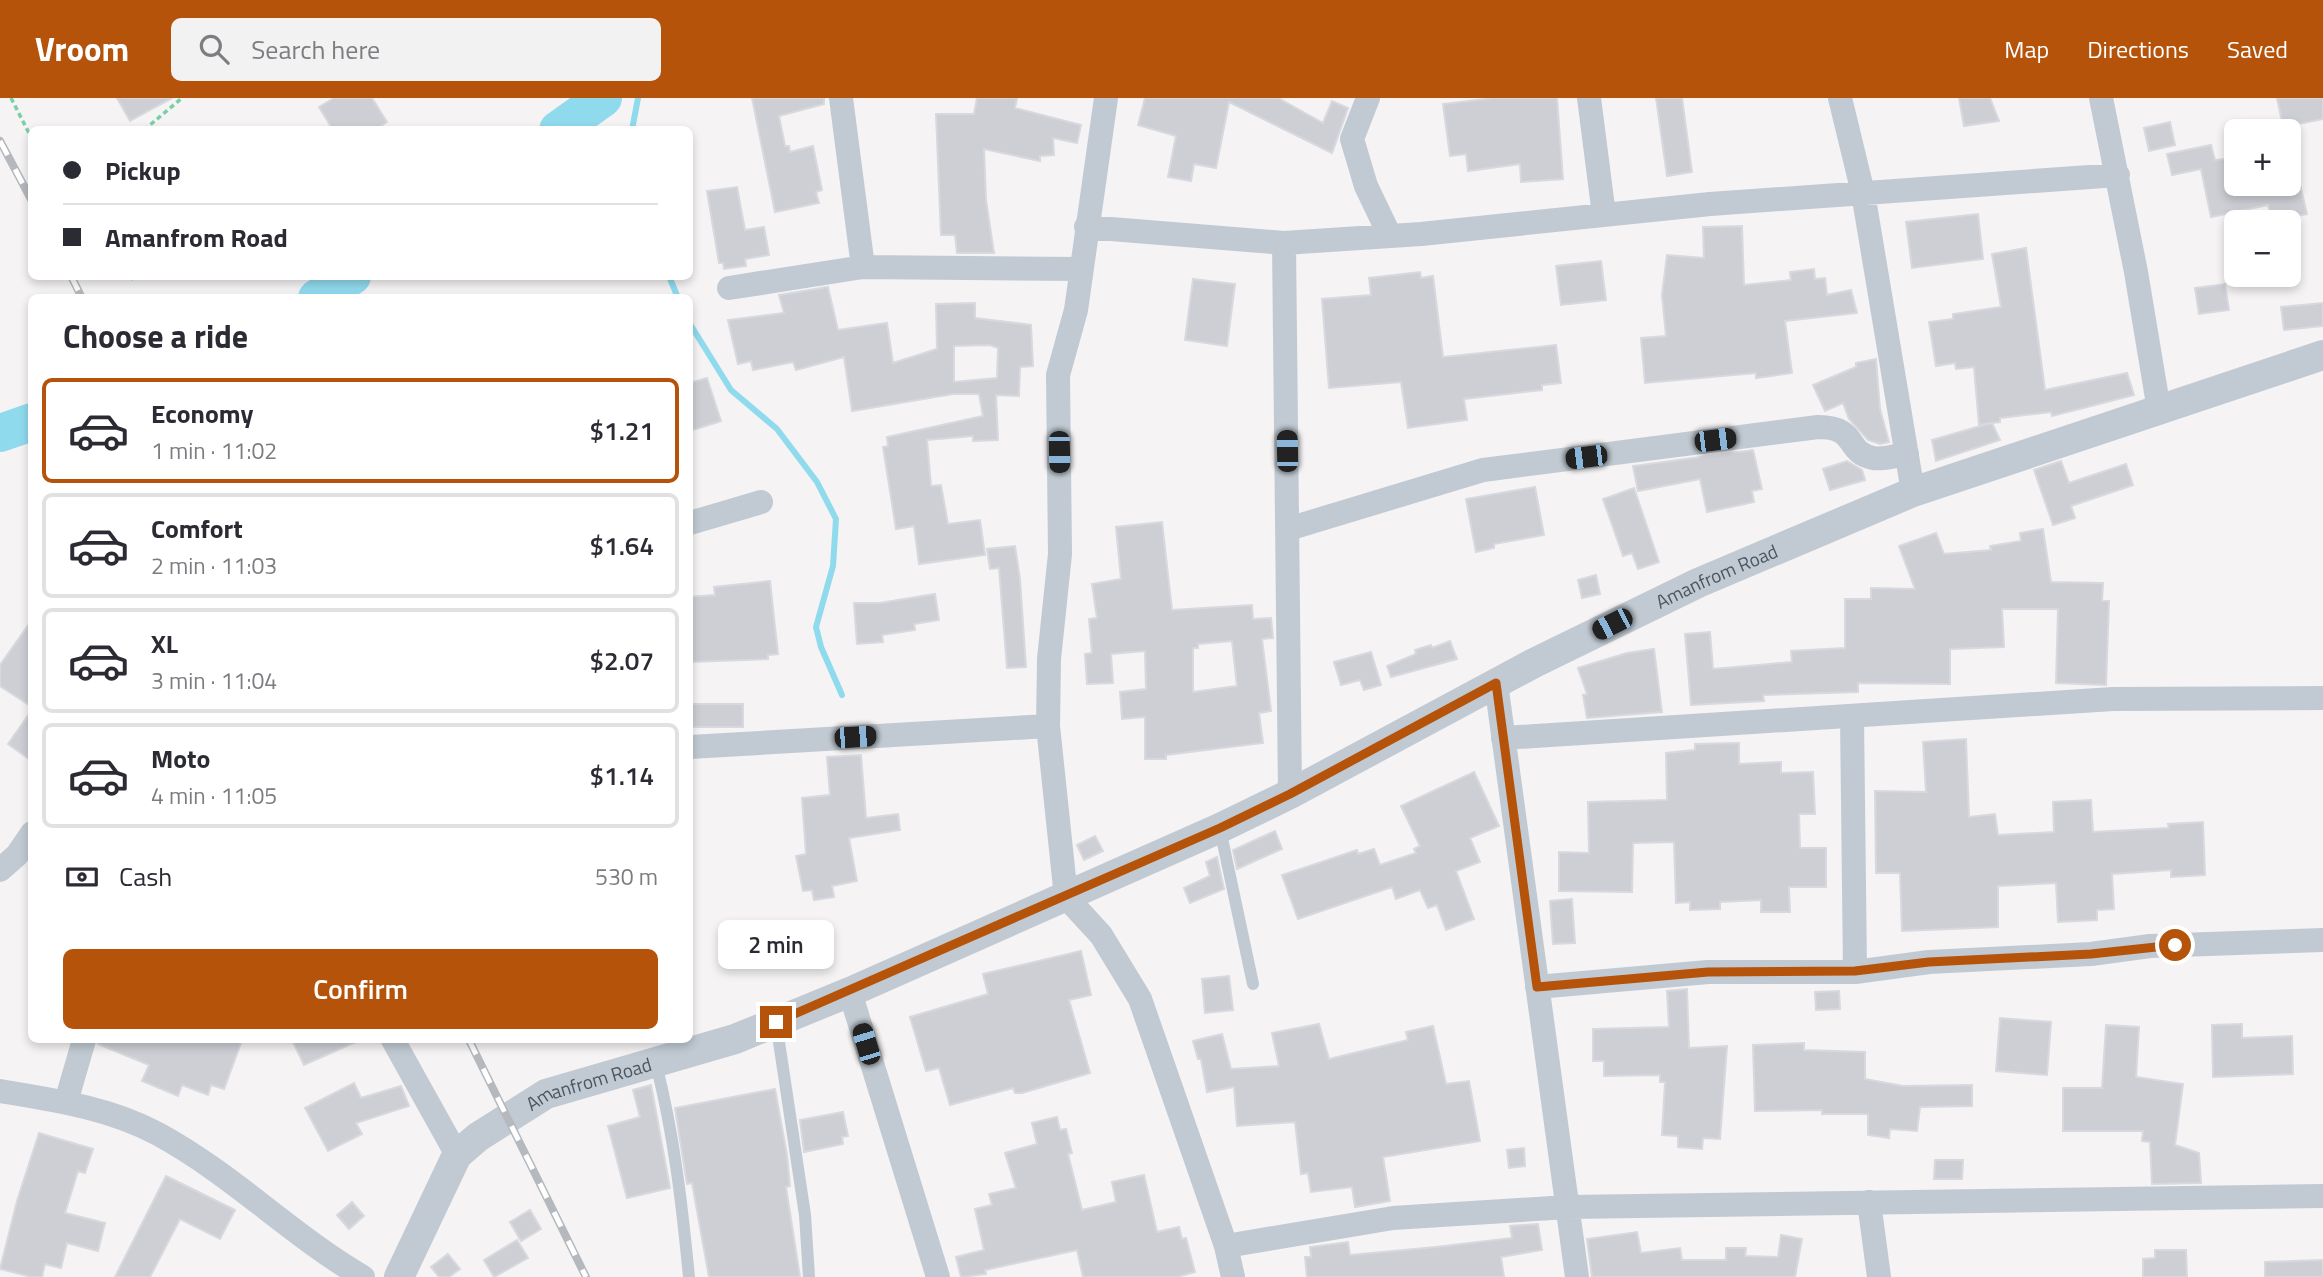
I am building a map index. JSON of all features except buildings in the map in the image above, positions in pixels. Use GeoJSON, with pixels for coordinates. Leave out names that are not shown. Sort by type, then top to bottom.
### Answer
{"type":"FeatureCollection","features":[{"type":"Feature","properties":{"kind":"street"},"geometry":{"type":"LineString","coordinates":[[841,98],[863,267]]}},
{"type":"Feature","properties":{"kind":"street"},"geometry":{"type":"LineString","coordinates":[[1107,98],[1076,310],[1058,375],[1060,554],[1049,659],[1048,726],[1066,897],[1101,934],[1140,999],[1226,1246],[1233,1277]]}},
{"type":"Feature","properties":{"kind":"street"},"geometry":{"type":"LineString","coordinates":[[1368,98],[1352,139],[1366,186],[1389,234]]}},
{"type":"Feature","properties":{"kind":"street"},"geometry":{"type":"LineString","coordinates":[[1589,98],[1604,215]]}},
{"type":"Feature","properties":{"kind":"street"},"geometry":{"type":"LineString","coordinates":[[1840,98],[1863,193],[1913,492]]}},
{"type":"Feature","properties":{"kind":"street"},"geometry":{"type":"LineString","coordinates":[[2101,98],[2118,175],[2160,410]]}},
{"type":"Feature","properties":{"kind":"street"},"geometry":{"type":"LineString","coordinates":[[1086,228],[1284,243],[1421,234],[1863,193],[2118,175]]}},
{"type":"Feature","properties":{"kind":"street"},"geometry":{"type":"LineString","coordinates":[[1284,243],[1290,794]]}},
{"type":"Feature","properties":{"kind":"street"},"geometry":{"type":"LineString","coordinates":[[729,288],[863,267],[1080,269]]}},
{"type":"Feature","properties":{"kind":"street","name":"Amanfrom Road"},"geometry":{"type":"LineString","coordinates":[[399,1277],[457,1155],[478,1137],[546,1094],[664,1054],[735,1039],[850,992],[1066,897],[1290,794],[1496,683],[1698,583],[1913,492],[2323,355]]}},
{"type":"Feature","properties":{"kind":"street"},"geometry":{"type":"LineString","coordinates":[[1288,529],[1483,470],[1818,427],[1833,427],[1848,434],[1857,451],[1875,459],[1907,454]]}},
{"type":"Feature","properties":{"kind":"street"},"geometry":{"type":"LineString","coordinates":[[693,522],[761,502]]}},
{"type":"Feature","properties":{"kind":"street"},"geometry":{"type":"LineString","coordinates":[[1496,683],[1577,1277]]}},
{"type":"Feature","properties":{"kind":"street"},"geometry":{"type":"LineString","coordinates":[[1503,738],[2113,699],[2323,698]]}},
{"type":"Feature","properties":{"kind":"street"},"geometry":{"type":"LineString","coordinates":[[1852,716],[1855,971]]}},
{"type":"Feature","properties":{"kind":"street"},"geometry":{"type":"LineString","coordinates":[[693,747],[1048,726]]}},
{"type":"Feature","properties":{"kind":"street"},"geometry":{"type":"LineString","coordinates":[[0,870],[17,855],[28,839]]}},
{"type":"Feature","properties":{"kind":"street"},"geometry":{"type":"LineString","coordinates":[[1537,987],[1708,972],[1855,971],[1929,962],[2091,954],[2150,946],[2323,940]]}},
{"type":"Feature","properties":{"kind":"street"},"geometry":{"type":"LineString","coordinates":[[850,992],[938,1277]]}},
{"type":"Feature","properties":{"kind":"street"},"geometry":{"type":"LineString","coordinates":[[66,1102],[83,1043]]}},
{"type":"Feature","properties":{"kind":"street"},"geometry":{"type":"LineString","coordinates":[[395,1043],[457,1155]]}},
{"type":"Feature","properties":{"kind":"street"},"geometry":{"type":"LineString","coordinates":[[0,1091],[66,1102],[110,1114],[158,1134],[228,1181],[328,1257],[363,1277]]}},
{"type":"Feature","properties":{"kind":"street"},"geometry":{"type":"LineString","coordinates":[[1226,1246],[1393,1218],[1567,1207],[2323,1196]]}},
{"type":"Feature","properties":{"kind":"street"},"geometry":{"type":"LineString","coordinates":[[1869,1202],[1879,1277]]}},
{"type":"Feature","properties":{"kind":"lane"},"geometry":{"type":"LineString","coordinates":[[1220,828],[1253,984]]}},
{"type":"Feature","properties":{"kind":"lane"},"geometry":{"type":"LineString","coordinates":[[776,1022],[805,1215],[809,1277]]}},
{"type":"Feature","properties":{"kind":"lane"},"geometry":{"type":"LineString","coordinates":[[664,1054],[689,1277]]}},
{"type":"Feature","properties":{"kind":"path"},"geometry":{"type":"LineString","coordinates":[[11,98],[28,131]]}},
{"type":"Feature","properties":{"kind":"path"},"geometry":{"type":"LineString","coordinates":[[149,126],[182,98]]}},
{"type":"Feature","properties":{"kind":"waterway"},"geometry":{"type":"LineString","coordinates":[[564,126],[603,98]]}},
{"type":"Feature","properties":{"kind":"waterway"},"geometry":{"type":"LineString","coordinates":[[633,126],[638,98]]}},
{"type":"Feature","properties":{"kind":"waterway"},"geometry":{"type":"LineString","coordinates":[[323,294],[346,280]]}},
{"type":"Feature","properties":{"kind":"waterway"},"geometry":{"type":"LineString","coordinates":[[671,280],[676,294]]}},
{"type":"Feature","properties":{"kind":"waterway"},"geometry":{"type":"LineString","coordinates":[[693,329],[731,390],[777,429],[817,482],[836,519],[833,566],[816,627],[821,647],[842,695]]}},
{"type":"Feature","properties":{"kind":"waterway"},"geometry":{"type":"LineString","coordinates":[[0,433],[28,423]]}},
{"type":"Feature","properties":{"kind":"railway"},"geometry":{"type":"LineString","coordinates":[[0,141],[28,194]]}},
{"type":"Feature","properties":{"kind":"railway"},"geometry":{"type":"LineString","coordinates":[[73,280],[80,294]]}},
{"type":"Feature","properties":{"kind":"railway"},"geometry":{"type":"LineString","coordinates":[[470,1043],[586,1277]]}},
{"type":"Feature","properties":{"kind":"route"},"geometry":{"type":"LineString","coordinates":[[776,1022],[874,982],[1066,897],[1162,851],[1220,828],[1290,794],[1496,683],[1537,987],[1708,972],[1855,971],[1929,962],[2091,954],[2175,945]]}}]}
